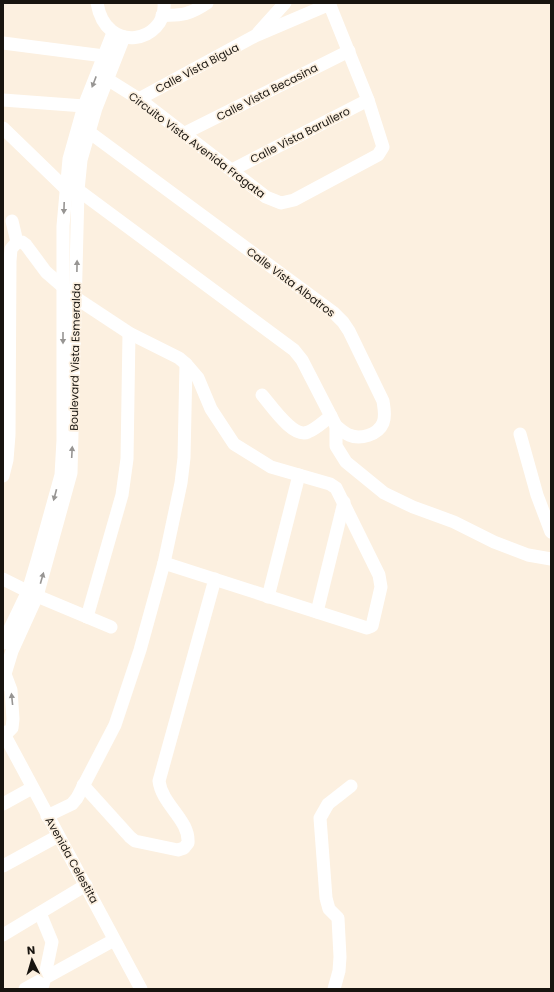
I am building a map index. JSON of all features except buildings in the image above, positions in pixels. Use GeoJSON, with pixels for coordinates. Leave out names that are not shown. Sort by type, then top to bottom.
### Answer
{"type":"FeatureCollection","features":[{"type":"Feature","properties":{"kind":"street"},"geometry":{"type":"LineString","coordinates":[[97,3],[99,16],[105,25],[118,35],[131,38],[144,35],[155,27],[163,9],[178,16],[193,12],[207,3]]}},
{"type":"Feature","properties":{"kind":"street","name":"Calle Vista Bigua"},"geometry":{"type":"LineString","coordinates":[[255,36],[285,3]]}},
{"type":"Feature","properties":{"kind":"street","name":"Calle Vista Bigua"},"geometry":{"type":"LineString","coordinates":[[139,99],[255,36],[329,3]]}},
{"type":"Feature","properties":{"kind":"street","name":"Circuito Vista Avenida Fragata"},"geometry":{"type":"LineString","coordinates":[[107,79],[139,99],[185,133],[266,197],[274,202],[281,203],[294,200],[378,155],[382,151],[383,142],[368,100],[329,3]]}},
{"type":"Feature","properties":{"kind":"street","name":"Boulevard Vista Esmeralda"},"geometry":{"type":"LineString","coordinates":[[4,735],[12,728],[13,719],[11,690],[4,674],[32,594],[71,473],[76,298],[71,189],[68,159],[84,106],[104,56],[118,35]]}},
{"type":"Feature","properties":{"kind":"street","name":"Boulevard Vista Esmeralda"},"geometry":{"type":"LineString","coordinates":[[3,643],[32,594],[61,475],[63,440],[63,288],[71,189],[107,79],[118,35]]}},
{"type":"Feature","properties":{"kind":"street"},"geometry":{"type":"LineString","coordinates":[[3,43],[104,56]]}},
{"type":"Feature","properties":{"kind":"street","name":"Calle Vista Becasina"},"geometry":{"type":"LineString","coordinates":[[185,133],[349,51]]}},
{"type":"Feature","properties":{"kind":"street"},"geometry":{"type":"LineString","coordinates":[[3,100],[84,106]]}},
{"type":"Feature","properties":{"kind":"street","name":"Calle Vista Barullero"},"geometry":{"type":"LineString","coordinates":[[232,170],[368,100]]}},
{"type":"Feature","properties":{"kind":"street"},"geometry":{"type":"LineString","coordinates":[[3,128],[71,189],[294,350],[302,360],[334,421],[336,446],[346,462],[384,493],[413,507],[454,522],[501,545],[528,555],[551,559]]}},
{"type":"Feature","properties":{"kind":"street","name":"Calle Vista Albatros"},"geometry":{"type":"LineString","coordinates":[[89,132],[343,322],[383,401],[385,414],[382,424],[376,431],[368,435],[350,436],[334,421]]}},
{"type":"Feature","properties":{"kind":"street"},"geometry":{"type":"LineString","coordinates":[[12,220],[17,242]]}},
{"type":"Feature","properties":{"kind":"street"},"geometry":{"type":"LineString","coordinates":[[17,242],[22,242],[26,245],[46,272],[76,298],[129,333],[179,358],[186,364],[198,378],[211,409],[234,444],[271,467],[330,484],[336,488],[381,581],[381,587],[372,626],[367,628],[164,563]]}},
{"type":"Feature","properties":{"kind":"street"},"geometry":{"type":"LineString","coordinates":[[3,476],[7,460],[9,436],[10,261],[11,249],[17,242]]}},
{"type":"Feature","properties":{"kind":"street"},"geometry":{"type":"LineString","coordinates":[[88,617],[123,488],[127,459],[129,333]]}},
{"type":"Feature","properties":{"kind":"street"},"geometry":{"type":"LineString","coordinates":[[47,816],[72,804],[83,786],[115,725],[140,650],[164,563],[181,484],[184,458],[186,364]]}},
{"type":"Feature","properties":{"kind":"street"},"geometry":{"type":"LineString","coordinates":[[262,395],[290,428],[300,434],[308,433],[334,421]]}},
{"type":"Feature","properties":{"kind":"street"},"geometry":{"type":"LineString","coordinates":[[520,434],[537,495],[551,532]]}},
{"type":"Feature","properties":{"kind":"street"},"geometry":{"type":"LineString","coordinates":[[268,597],[299,475]]}},
{"type":"Feature","properties":{"kind":"street"},"geometry":{"type":"LineString","coordinates":[[317,612],[344,502]]}},
{"type":"Feature","properties":{"kind":"street"},"geometry":{"type":"LineString","coordinates":[[3,579],[32,594],[111,627]]}},
{"type":"Feature","properties":{"kind":"street"},"geometry":{"type":"LineString","coordinates":[[83,786],[135,841],[178,850],[184,848],[188,843],[186,830],[162,796],[159,781],[215,579]]}},
{"type":"Feature","properties":{"kind":"street","name":"Avenida Celestita"},"geometry":{"type":"LineString","coordinates":[[4,735],[141,989]]}},
{"type":"Feature","properties":{"kind":"street"},"geometry":{"type":"LineString","coordinates":[[334,989],[339,971],[340,957],[338,918],[329,909],[326,898],[320,818],[328,804],[351,786]]}},
{"type":"Feature","properties":{"kind":"street"},"geometry":{"type":"LineString","coordinates":[[3,804],[32,788]]}},
{"type":"Feature","properties":{"kind":"street"},"geometry":{"type":"LineString","coordinates":[[3,866],[58,836]]}},
{"type":"Feature","properties":{"kind":"street"},"geometry":{"type":"LineString","coordinates":[[3,935],[86,885]]}},
{"type":"Feature","properties":{"kind":"street"},"geometry":{"type":"LineString","coordinates":[[40,913],[52,942],[44,984]]}},
{"type":"Feature","properties":{"kind":"street"},"geometry":{"type":"LineString","coordinates":[[25,989],[44,984],[114,940]]}}]}
